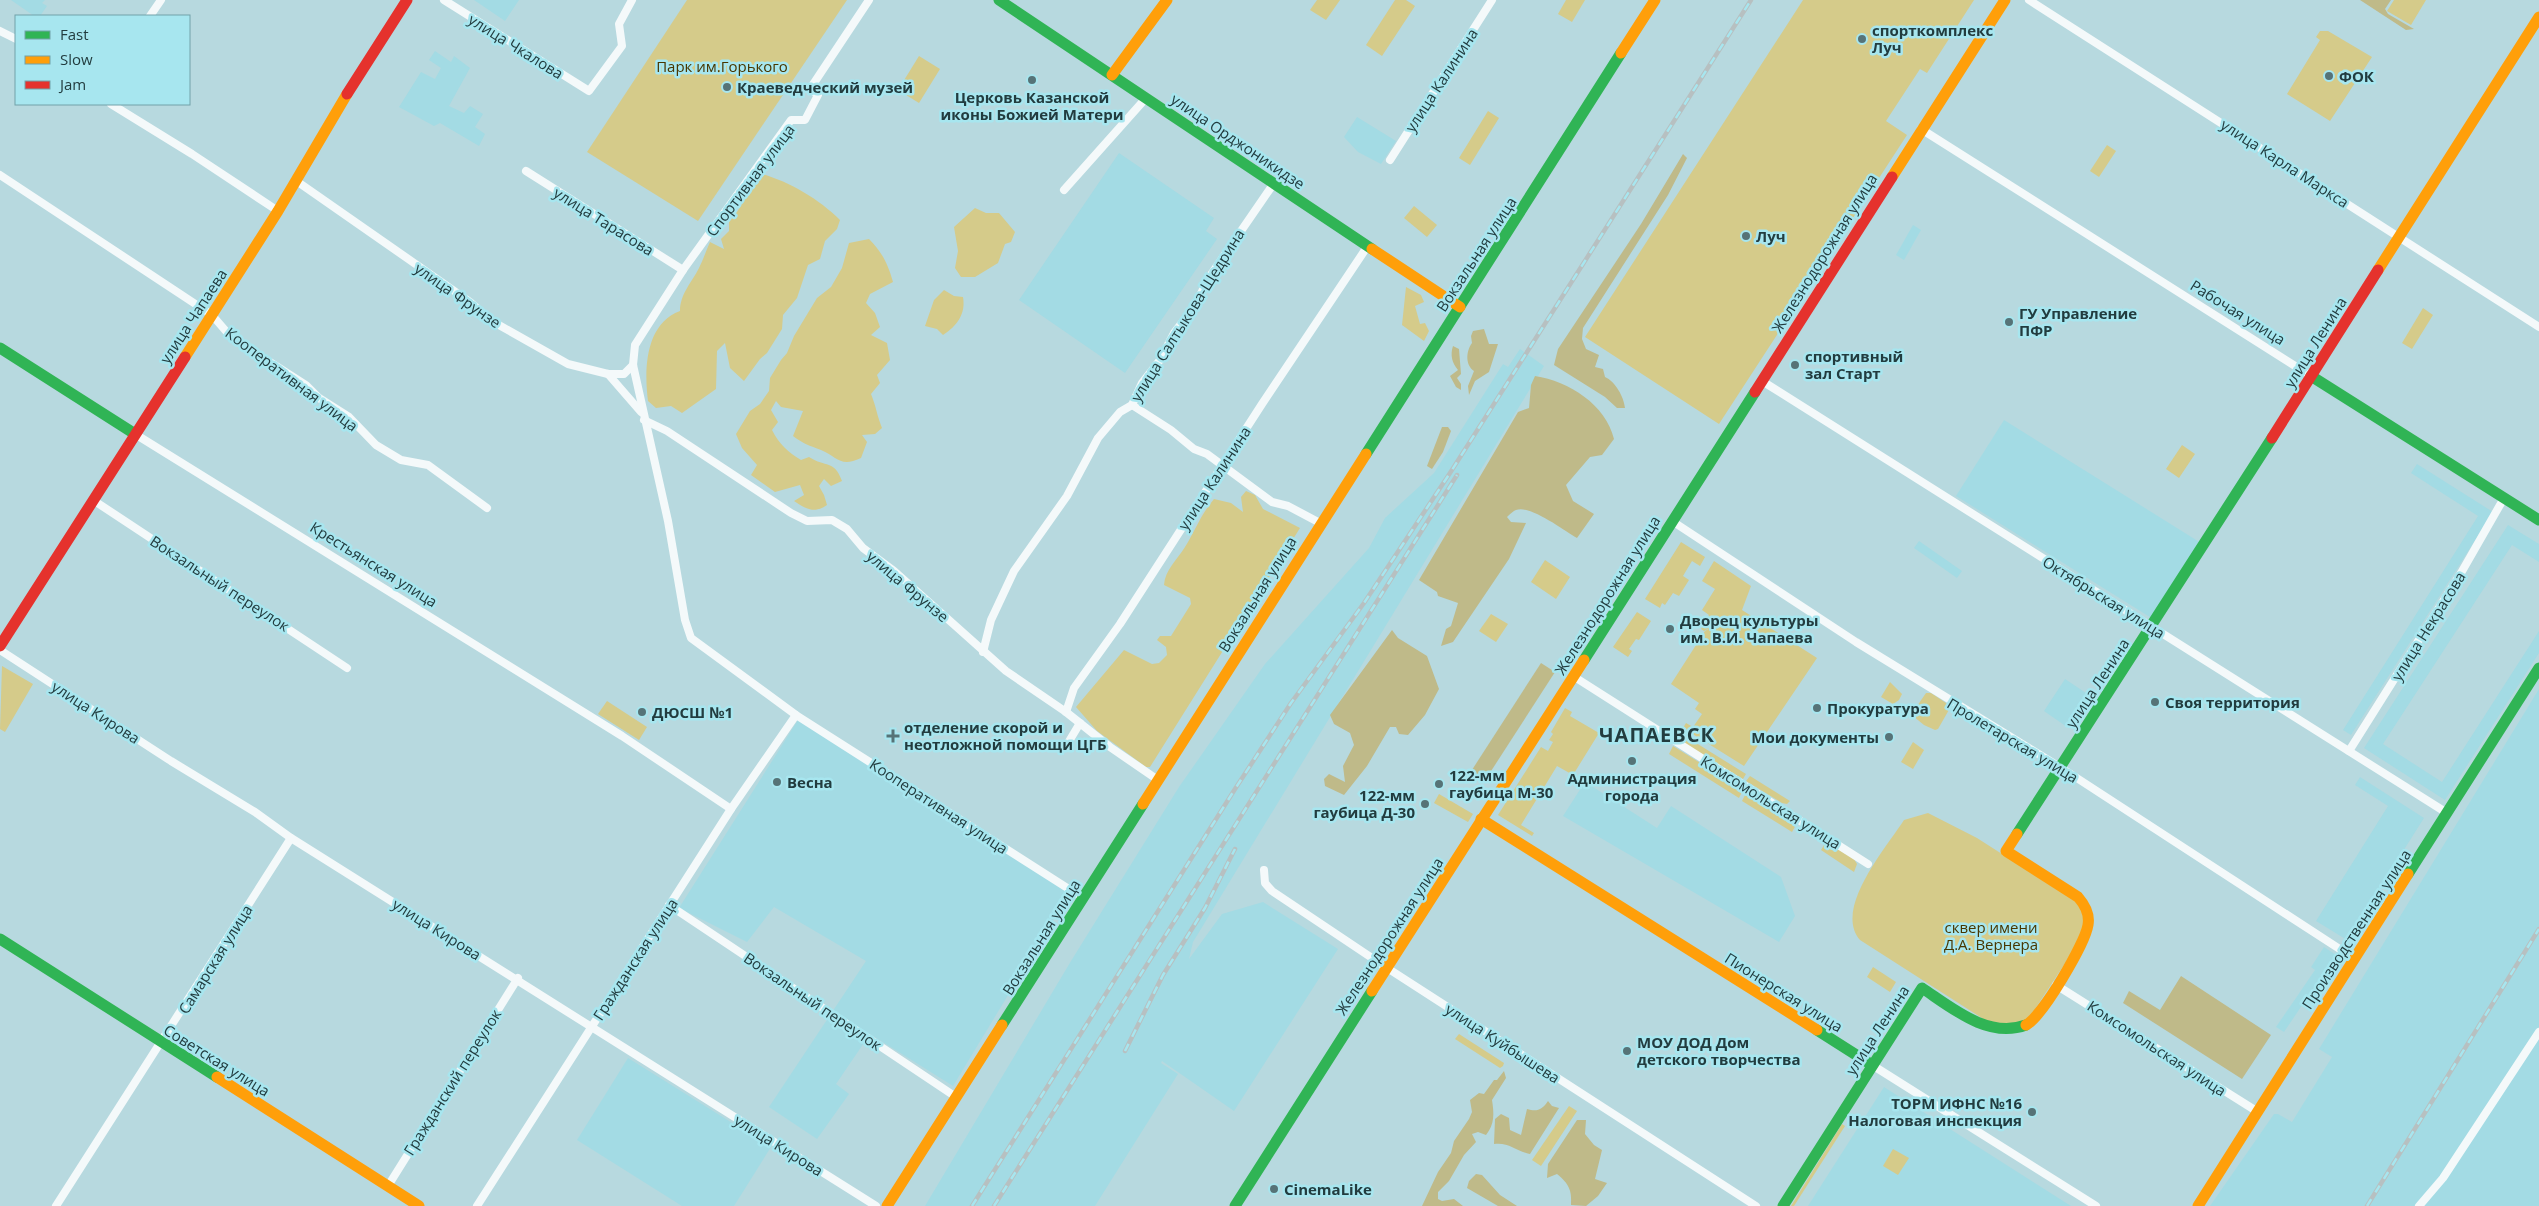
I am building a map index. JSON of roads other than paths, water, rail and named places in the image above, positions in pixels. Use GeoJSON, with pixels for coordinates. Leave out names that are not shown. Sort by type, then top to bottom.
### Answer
{"type":"FeatureCollection","features":[{"type":"Feature","properties":{"kind":"street"},"geometry":{"type":"LineString","coordinates":[[151,15],[161,0]]}},
{"type":"Feature","properties":{"kind":"street","name":"улица Чапаева"},"geometry":{"type":"LineString","coordinates":[[0,646],[278,211],[352,86],[407,0]]}},
{"type":"Feature","properties":{"kind":"street","name":"улица Чкалова"},"geometry":{"type":"LineString","coordinates":[[444,0],[589,91],[622,46],[619,24],[632,0]]}},
{"type":"Feature","properties":{"kind":"street","name":"Спортивная улица"},"geometry":{"type":"LineString","coordinates":[[635,345],[683,270],[791,120],[805,120],[818,95],[810,89],[869,0]]}},
{"type":"Feature","properties":{"kind":"street","name":"улица Орджоникидзе"},"geometry":{"type":"LineString","coordinates":[[999,0],[1367,247],[1460,307]]}},
{"type":"Feature","properties":{"kind":"street"},"geometry":{"type":"LineString","coordinates":[[1112,75],[1167,0]]}},
{"type":"Feature","properties":{"kind":"street","name":"улица Калинина"},"geometry":{"type":"LineString","coordinates":[[1390,160],[1492,0]]}},
{"type":"Feature","properties":{"kind":"street","name":"Вокзальная улица"},"geometry":{"type":"LineString","coordinates":[[887,1206],[1320,523],[1655,0]]}},
{"type":"Feature","properties":{"kind":"street","name":"Железнодорожная улица"},"geometry":{"type":"LineString","coordinates":[[1235,1206],[2005,0]]}},
{"type":"Feature","properties":{"kind":"street","name":"улица Карла Маркса"},"geometry":{"type":"LineString","coordinates":[[2029,0],[2400,236],[2539,327]]}},
{"type":"Feature","properties":{"kind":"street","name":"улица Ленина"},"geometry":{"type":"LineString","coordinates":[[1784,1206],[1922,988],[1988,1028],[2004,1031],[2029,1024],[2056,986],[2086,934],[2089,924],[2087,909],[2077,897],[2006,851],[2152,627],[2539,18]]}},
{"type":"Feature","properties":{"kind":"street"},"geometry":{"type":"LineString","coordinates":[[0,32],[15,39]]}},
{"type":"Feature","properties":{"kind":"street"},"geometry":{"type":"LineString","coordinates":[[1064,190],[1146,98]]}},
{"type":"Feature","properties":{"kind":"street"},"geometry":{"type":"LineString","coordinates":[[113,105],[185,149],[278,211]]}},
{"type":"Feature","properties":{"kind":"street","name":"Рабочая улица"},"geometry":{"type":"LineString","coordinates":[[1921,129],[2539,520]]}},
{"type":"Feature","properties":{"kind":"street","name":"улица Тарасова"},"geometry":{"type":"LineString","coordinates":[[526,171],[683,270]]}},
{"type":"Feature","properties":{"kind":"street","name":"Кооперативная улица"},"geometry":{"type":"LineString","coordinates":[[0,175],[212,315],[231,337],[348,417],[376,445],[401,460],[428,465],[487,508]]}},
{"type":"Feature","properties":{"kind":"street","name":"улица Фрунзе"},"geometry":{"type":"LineString","coordinates":[[296,180],[470,302],[490,320],[568,364],[608,374],[624,374],[633,365]]}},
{"type":"Feature","properties":{"kind":"street","name":"улица Салтыкова-Щедрина"},"geometry":{"type":"LineString","coordinates":[[982,652],[991,620],[1014,571],[1066,496],[1098,438],[1120,412],[1132,405],[1142,383],[1160,360],[1174,333],[1195,306],[1208,279],[1274,184]]}},
{"type":"Feature","properties":{"kind":"street","name":"улица Калинина"},"geometry":{"type":"LineString","coordinates":[[1066,712],[1074,688],[1120,624],[1367,247]]}},
{"type":"Feature","properties":{"kind":"street","name":"Кооперативная улица"},"geometry":{"type":"LineString","coordinates":[[635,345],[633,365],[643,417],[668,521],[685,620],[691,638],[796,715],[1083,898]]}},
{"type":"Feature","properties":{"kind":"street","name":"Крестьянская улица"},"geometry":{"type":"LineString","coordinates":[[0,348],[135,434],[622,736],[731,809]]}},
{"type":"Feature","properties":{"kind":"street"},"geometry":{"type":"LineString","coordinates":[[608,374],[643,417]]}},
{"type":"Feature","properties":{"kind":"street","name":"Октябрьская улица"},"geometry":{"type":"LineString","coordinates":[[1762,381],[2447,813]]}},
{"type":"Feature","properties":{"kind":"street"},"geometry":{"type":"LineString","coordinates":[[1132,405],[1171,430],[1194,449],[1207,454],[1222,467],[1272,502],[1288,506],[1320,523]]}},
{"type":"Feature","properties":{"kind":"street","name":"улица Фрунзе"},"geometry":{"type":"LineString","coordinates":[[643,417],[791,512],[808,520],[832,520],[847,528],[863,548],[918,592],[982,652],[1006,671],[1066,712],[1110,747],[1158,780]]}},
{"type":"Feature","properties":{"kind":"street","name":"улица Некрасова"},"geometry":{"type":"LineString","coordinates":[[2348,751],[2461,574],[2504,498]]}},
{"type":"Feature","properties":{"kind":"street","name":"Вокзальный переулок"},"geometry":{"type":"LineString","coordinates":[[93,500],[347,668]]}},
{"type":"Feature","properties":{"kind":"street","name":"Пролетарская улица"},"geometry":{"type":"LineString","coordinates":[[1672,521],[1856,642],[2059,768],[2355,959]]}},
{"type":"Feature","properties":{"kind":"street","name":"улица Кирова"},"geometry":{"type":"LineString","coordinates":[[0,650],[171,761],[256,812],[291,838],[518,978],[591,1027],[876,1206]]}},
{"type":"Feature","properties":{"kind":"street","name":"Производственная улица"},"geometry":{"type":"LineString","coordinates":[[2198,1206],[2539,668]]}},
{"type":"Feature","properties":{"kind":"street","name":"Комсомольская улица"},"geometry":{"type":"LineString","coordinates":[[1573,676],[1868,864]]}},
{"type":"Feature","properties":{"kind":"street","name":"Гражданская улица"},"geometry":{"type":"LineString","coordinates":[[477,1206],[731,809],[796,715]]}},
{"type":"Feature","properties":{"kind":"street"},"geometry":{"type":"LineString","coordinates":[[1068,743],[1080,723]]}},
{"type":"Feature","properties":{"kind":"street","name":"Пионерская улица"},"geometry":{"type":"LineString","coordinates":[[1481,820],[2096,1206]]}},
{"type":"Feature","properties":{"kind":"street","name":"Самарская улица"},"geometry":{"type":"LineString","coordinates":[[56,1206],[162,1043],[291,838]]}},
{"type":"Feature","properties":{"kind":"street","name":"улица Куйбышева"},"geometry":{"type":"LineString","coordinates":[[1264,870],[1265,883],[1272,890],[1386,968],[1756,1206]]}},
{"type":"Feature","properties":{"kind":"street","name":"Вокзальный переулок"},"geometry":{"type":"LineString","coordinates":[[669,905],[956,1097]]}},
{"type":"Feature","properties":{"kind":"street","name":"Советская улица"},"geometry":{"type":"LineString","coordinates":[[0,939],[419,1206]]}},
{"type":"Feature","properties":{"kind":"street","name":"Гражданский переулок"},"geometry":{"type":"LineString","coordinates":[[388,1186],[518,978]]}},
{"type":"Feature","properties":{"kind":"street","name":"Комсомольская улица"},"geometry":{"type":"LineString","coordinates":[[2056,986],[2258,1112]]}},
{"type":"Feature","properties":{"kind":"street"},"geometry":{"type":"LineString","coordinates":[[2420,1206],[2443,1178],[2539,1032]]}},
{"type":"Feature","properties":{"kind":"railway"},"geometry":{"type":"LineString","coordinates":[[972,1206],[1235,789],[1291,703],[1364,603],[1450,473],[1751,0]]}},
{"type":"Feature","properties":{"kind":"railway"},"geometry":{"type":"LineString","coordinates":[[994,1206],[1457,475]]}},
{"type":"Feature","properties":{"kind":"railway"},"geometry":{"type":"LineString","coordinates":[[1125,1051],[1163,975],[1205,908],[1235,849]]}},
{"type":"Feature","properties":{"kind":"railway"},"geometry":{"type":"LineString","coordinates":[[2367,1206],[2539,929]]}},
{"type":"Feature","properties":{"kind":"place","name":"спорткомплекс Луч"},"geometry":{"type":"Point","coordinates":[1862,39]}},
{"type":"Feature","properties":{"kind":"place","name":"ФОК"},"geometry":{"type":"Point","coordinates":[2329,76]}},
{"type":"Feature","properties":{"kind":"place","name":"Церковь Казанской иконы Божией Матери"},"geometry":{"type":"Point","coordinates":[1032,80]}},
{"type":"Feature","properties":{"kind":"place","name":"Краеведческий музей"},"geometry":{"type":"Point","coordinates":[727,87]}},
{"type":"Feature","properties":{"kind":"place","name":"Луч"},"geometry":{"type":"Point","coordinates":[1746,236]}},
{"type":"Feature","properties":{"kind":"place","name":"ГУ Управление ПФР"},"geometry":{"type":"Point","coordinates":[2009,322]}},
{"type":"Feature","properties":{"kind":"place","name":"спортивный зал Старт"},"geometry":{"type":"Point","coordinates":[1795,365]}},
{"type":"Feature","properties":{"kind":"place","name":"Дворец культуры им. В.И. Чапаева"},"geometry":{"type":"Point","coordinates":[1670,629]}},
{"type":"Feature","properties":{"kind":"place","name":"Своя территория"},"geometry":{"type":"Point","coordinates":[2155,702]}},
{"type":"Feature","properties":{"kind":"place","name":"Прокуратура"},"geometry":{"type":"Point","coordinates":[1817,708]}},
{"type":"Feature","properties":{"kind":"place","name":"ДЮСШ №1"},"geometry":{"type":"Point","coordinates":[642,712]}},
{"type":"Feature","properties":{"kind":"place","name":"отделение скорой и неотложной помощи ЦГБ"},"geometry":{"type":"Point","coordinates":[893,736]}},
{"type":"Feature","properties":{"kind":"place","name":"Мои документы"},"geometry":{"type":"Point","coordinates":[1889,737]}},
{"type":"Feature","properties":{"kind":"place","name":"Администрация города"},"geometry":{"type":"Point","coordinates":[1632,761]}},
{"type":"Feature","properties":{"kind":"place","name":"Весна"},"geometry":{"type":"Point","coordinates":[777,782]}},
{"type":"Feature","properties":{"kind":"place","name":"122-мм гаубица М-30"},"geometry":{"type":"Point","coordinates":[1439,784]}},
{"type":"Feature","properties":{"kind":"place","name":"122-мм гаубица Д-30"},"geometry":{"type":"Point","coordinates":[1425,804]}},
{"type":"Feature","properties":{"kind":"place","name":"МОУ ДОД Дом детского творчества"},"geometry":{"type":"Point","coordinates":[1627,1051]}},
{"type":"Feature","properties":{"kind":"place","name":"ТОРМ ИФНС №16 Налоговая инспекция"},"geometry":{"type":"Point","coordinates":[2032,1112]}},
{"type":"Feature","properties":{"kind":"place","name":"CinemaLike"},"geometry":{"type":"Point","coordinates":[1274,1189]}},
{"type":"Feature","properties":{"kind":"district","name":"ЧАПАЕВСК"},"geometry":{"type":"Point","coordinates":[1657,734]}},
{"type":"Feature","properties":{"kind":"park label","name":"Парк им.Горького"},"geometry":{"type":"Point","coordinates":[722,66]}},
{"type":"Feature","properties":{"kind":"park label","name":"сквер имени Д.А. Вернера"},"geometry":{"type":"Point","coordinates":[1991,936]}}]}
